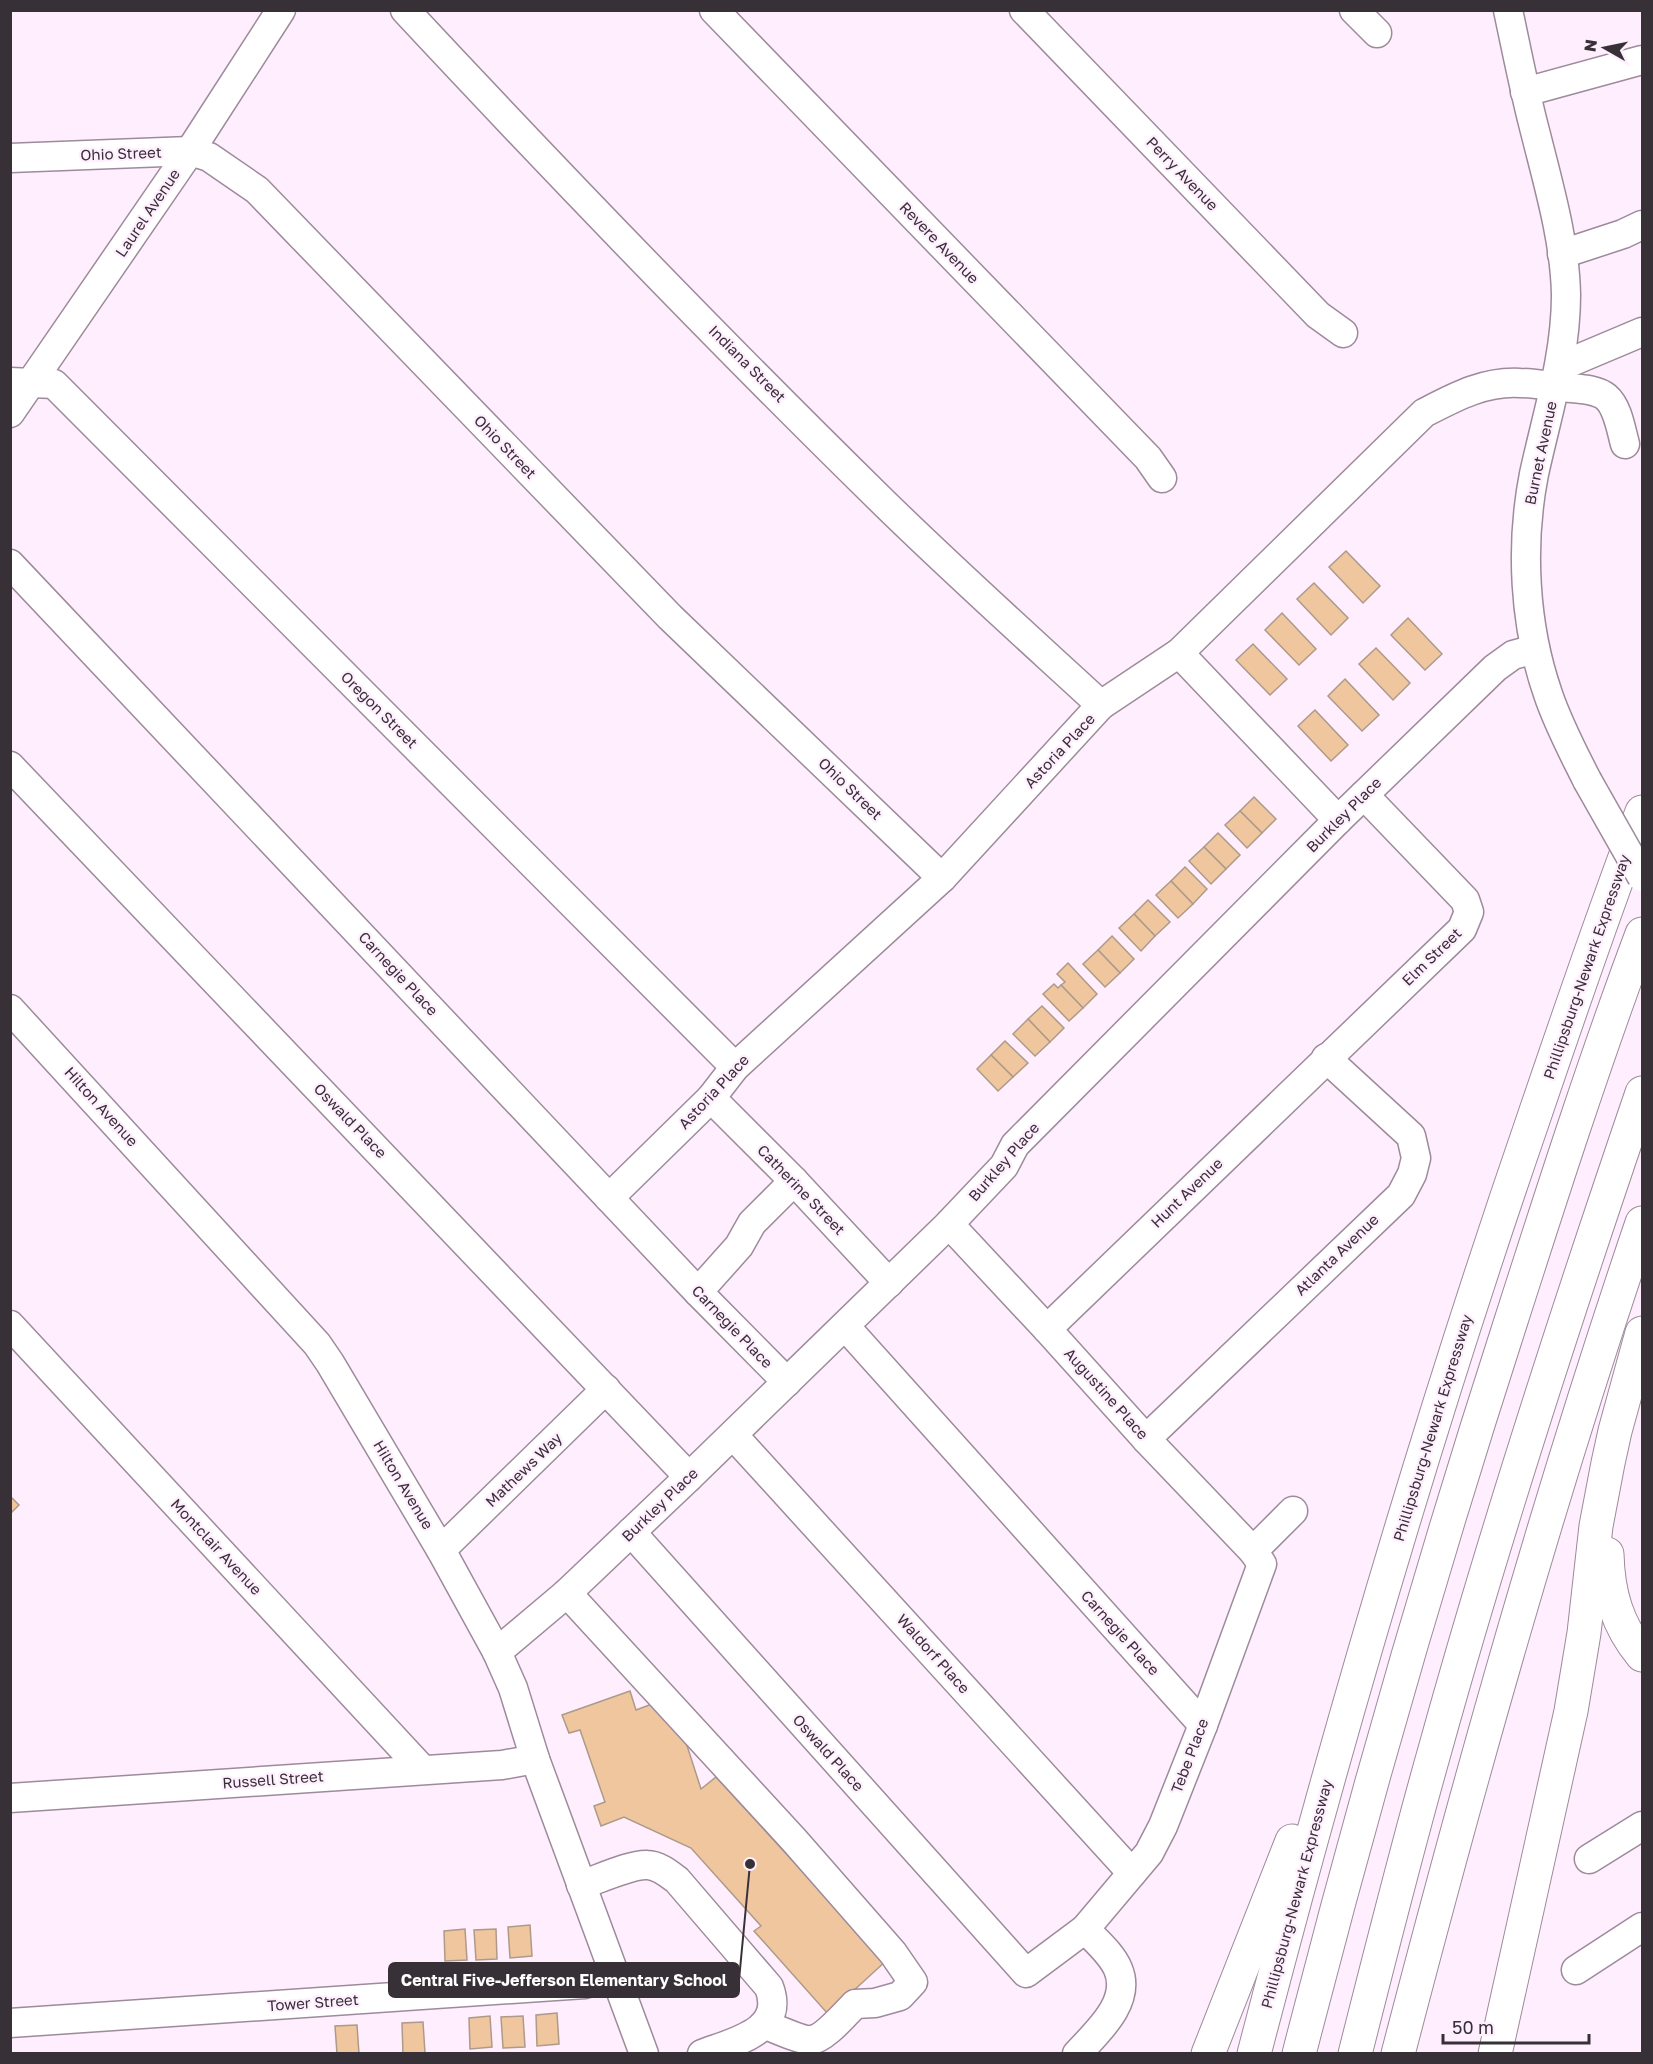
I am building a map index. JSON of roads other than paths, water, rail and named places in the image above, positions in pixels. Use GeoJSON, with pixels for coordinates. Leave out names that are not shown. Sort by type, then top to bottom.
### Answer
{"type":"FeatureCollection","features":[{"type":"Feature","properties":{"kind":"highway","name":"Phillipsburg-Newark Expressway"},"geometry":{"type":"LineString","coordinates":[[1254,2054],[1300,1877],[1358,1675],[1486,1258],[1642,812]]}},
{"type":"Feature","properties":{"kind":"highway"},"geometry":{"type":"LineString","coordinates":[[1299,2054],[1366,1799],[1471,1448],[1560,1171],[1642,934]]}},
{"type":"Feature","properties":{"kind":"highway"},"geometry":{"type":"LineString","coordinates":[[1355,2054],[1464,1647],[1570,1306],[1642,1093]]}},
{"type":"Feature","properties":{"kind":"highway"},"geometry":{"type":"LineString","coordinates":[[1398,2054],[1492,1703],[1585,1395],[1642,1223]]}},
{"type":"Feature","properties":{"kind":"highway"},"geometry":{"type":"LineString","coordinates":[[1495,2054],[1571,1711],[1603,1488],[1615,1431],[1642,1334]]}},
{"type":"Feature","properties":{"kind":"highway"},"geometry":{"type":"LineString","coordinates":[[1603,1488],[1610,1593],[1618,1618],[1642,1655]]}},
{"type":"Feature","properties":{"kind":"highway"},"geometry":{"type":"LineString","coordinates":[[1208,2054],[1358,1675]]}},
{"type":"Feature","properties":{"kind":"street","name":"Laurel Avenue"},"geometry":{"type":"LineString","coordinates":[[10,413],[22,382],[190,152],[281,10]]}},
{"type":"Feature","properties":{"kind":"street","name":"Indiana Street"},"geometry":{"type":"LineString","coordinates":[[405,10],[540,154],[878,496],[986,600],[1101,705]]}},
{"type":"Feature","properties":{"kind":"street","name":"Revere Avenue"},"geometry":{"type":"LineString","coordinates":[[714,10],[1148,458],[1162,478]]}},
{"type":"Feature","properties":{"kind":"street","name":"Perry Avenue"},"geometry":{"type":"LineString","coordinates":[[1024,10],[1318,315],[1343,333]]}},
{"type":"Feature","properties":{"kind":"street"},"geometry":{"type":"LineString","coordinates":[[1354,10],[1377,33]]}},
{"type":"Feature","properties":{"kind":"street","name":"Burnet Avenue"},"geometry":{"type":"LineString","coordinates":[[1508,10],[1548,185],[1565,272],[1565,314],[1557,377],[1535,472],[1529,517],[1526,556],[1527,591],[1535,649],[1547,693],[1561,728],[1587,780],[1642,877]]}},
{"type":"Feature","properties":{"kind":"street"},"geometry":{"type":"LineString","coordinates":[[1525,92],[1642,60]]}},
{"type":"Feature","properties":{"kind":"street","name":"Ohio Street"},"geometry":{"type":"LineString","coordinates":[[10,158],[190,152],[209,157],[257,190],[669,617],[942,878]]}},
{"type":"Feature","properties":{"kind":"street"},"geometry":{"type":"LineString","coordinates":[[1562,254],[1623,234],[1642,225]]}},
{"type":"Feature","properties":{"kind":"street"},"geometry":{"type":"LineString","coordinates":[[1557,377],[1642,332]]}},
{"type":"Feature","properties":{"kind":"street","name":"Astoria Place"},"geometry":{"type":"LineString","coordinates":[[609,1198],[711,1098],[735,1067],[942,878],[1101,705],[1179,653],[1424,413],[1479,387],[1557,377],[1606,397],[1615,412],[1625,444]]}},
{"type":"Feature","properties":{"kind":"street","name":"Oregon Street"},"geometry":{"type":"LineString","coordinates":[[22,382],[54,384],[735,1067]]}},
{"type":"Feature","properties":{"kind":"street","name":"Carnegie Place"},"geometry":{"type":"LineString","coordinates":[[10,564],[698,1292],[787,1382]]}},
{"type":"Feature","properties":{"kind":"street","name":"Burkley Place"},"geometry":{"type":"LineString","coordinates":[[497,1652],[567,1593],[949,1224],[1004,1166],[1015,1145],[1338,820],[1495,669],[1513,655],[1535,649]]}},
{"type":"Feature","properties":{"kind":"street"},"geometry":{"type":"LineString","coordinates":[[1179,653],[1338,820]]}},
{"type":"Feature","properties":{"kind":"street","name":"Oswald Place"},"geometry":{"type":"LineString","coordinates":[[10,766],[689,1477]]}},
{"type":"Feature","properties":{"kind":"street","name":"Elm Street"},"geometry":{"type":"LineString","coordinates":[[1326,1058],[1462,929],[1469,912],[1465,900],[1364,795]]}},
{"type":"Feature","properties":{"kind":"street","name":"Hilton Avenue"},"geometry":{"type":"LineString","coordinates":[[10,1009],[317,1344],[441,1550],[497,1652],[513,1688],[535,1759],[644,2054]]}},
{"type":"Feature","properties":{"kind":"street","name":"Hunt Avenue"},"geometry":{"type":"LineString","coordinates":[[1047,1329],[1326,1058]]}},
{"type":"Feature","properties":{"kind":"street","name":"Atlanta Avenue"},"geometry":{"type":"LineString","coordinates":[[1146,1439],[1401,1195],[1407,1184],[1416,1158],[1411,1136],[1326,1058]]}},
{"type":"Feature","properties":{"kind":"street","name":"Catherine Street"},"geometry":{"type":"LineString","coordinates":[[711,1098],[794,1181],[889,1283]]}},
{"type":"Feature","properties":{"kind":"street"},"geometry":{"type":"LineString","coordinates":[[698,1292],[739,1246],[752,1223],[794,1181]]}},
{"type":"Feature","properties":{"kind":"street","name":"Augustine Place"},"geometry":{"type":"LineString","coordinates":[[949,1224],[1258,1558]]}},
{"type":"Feature","properties":{"kind":"street","name":"Montclair Avenue"},"geometry":{"type":"LineString","coordinates":[[10,1325],[422,1769]]}},
{"type":"Feature","properties":{"kind":"street","name":"Carnegie Place"},"geometry":{"type":"LineString","coordinates":[[845,1326],[1203,1725]]}},
{"type":"Feature","properties":{"kind":"street","name":"Mathews Way"},"geometry":{"type":"LineString","coordinates":[[441,1550],[606,1389]]}},
{"type":"Feature","properties":{"kind":"street","name":"Waldorf Place"},"geometry":{"type":"LineString","coordinates":[[733,1435],[1132,1873]]}},
{"type":"Feature","properties":{"kind":"street"},"geometry":{"type":"LineString","coordinates":[[1258,1558],[1293,1511]]}},
{"type":"Feature","properties":{"kind":"street","name":"Oswald Place"},"geometry":{"type":"LineString","coordinates":[[631,1532],[1026,1973]]}},
{"type":"Feature","properties":{"kind":"street","name":"Tebe Place"},"geometry":{"type":"LineString","coordinates":[[1026,1973],[1085,1929],[1149,1853],[1163,1826],[1203,1725],[1258,1558]]}},
{"type":"Feature","properties":{"kind":"street"},"geometry":{"type":"LineString","coordinates":[[567,1593],[794,1840],[893,1953],[913,1982],[900,1996],[876,2003],[855,2004],[814,2041],[804,2040],[766,2025]]}},
{"type":"Feature","properties":{"kind":"street","name":"Russell Street"},"geometry":{"type":"LineString","coordinates":[[10,1798],[502,1765],[535,1759]]}},
{"type":"Feature","properties":{"kind":"street"},"geometry":{"type":"LineString","coordinates":[[1589,1859],[1642,1826]]}},
{"type":"Feature","properties":{"kind":"street"},"geometry":{"type":"LineString","coordinates":[[581,1885],[637,1867],[648,1865],[663,1870],[677,1880],[770,1987],[774,1998],[771,2015],[766,2025],[749,2036],[702,2054]]}},
{"type":"Feature","properties":{"kind":"street"},"geometry":{"type":"LineString","coordinates":[[1576,1970],[1642,1927]]}},
{"type":"Feature","properties":{"kind":"street"},"geometry":{"type":"LineString","coordinates":[[1077,2054],[1109,2019],[1120,1989],[1118,1967],[1085,1929]]}},
{"type":"Feature","properties":{"kind":"street","name":"Tower Street"},"geometry":{"type":"LineString","coordinates":[[10,2023],[585,1984],[615,1975]]}},
{"type":"Feature","properties":{"kind":"place","name":"Central Five-Jefferson Elementary School"},"geometry":{"type":"Point","coordinates":[750,1864]}}]}
